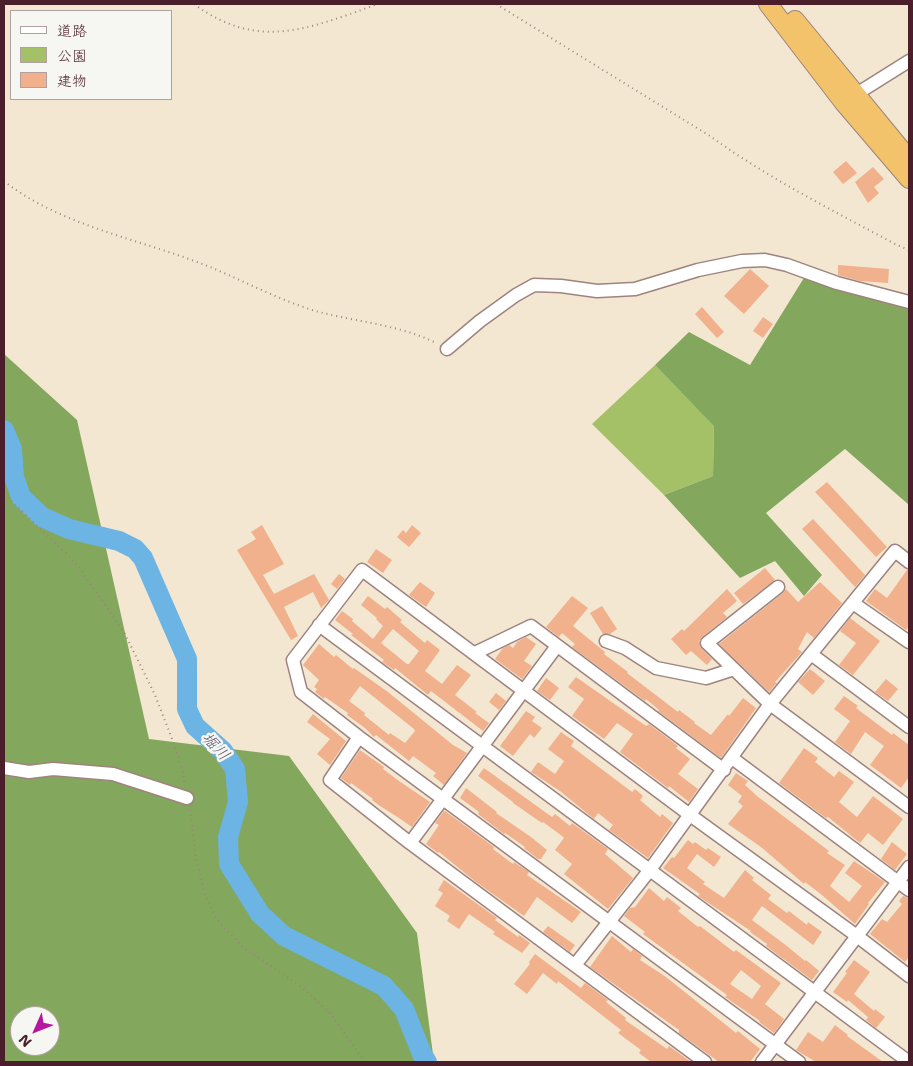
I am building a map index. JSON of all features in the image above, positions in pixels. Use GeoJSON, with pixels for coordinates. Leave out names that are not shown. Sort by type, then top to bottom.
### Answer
{"type":"FeatureCollection","features":[{"type":"Feature","properties":{"kind":"highway"},"geometry":{"type":"LineString","coordinates":[[768,4],[849,99],[909,159]]}},
{"type":"Feature","properties":{"kind":"highway"},"geometry":{"type":"LineString","coordinates":[[783,4],[849,99],[909,179]]}},
{"type":"Feature","properties":{"kind":"street"},"geometry":{"type":"LineString","coordinates":[[849,99],[909,60]]}},
{"type":"Feature","properties":{"kind":"street"},"geometry":{"type":"LineString","coordinates":[[447,349],[516,295],[534,285],[561,286],[597,291],[634,289],[698,270],[742,261],[765,260],[787,265],[837,283],[909,302]]}},
{"type":"Feature","properties":{"kind":"street"},"geometry":{"type":"LineString","coordinates":[[575,965],[649,871],[770,704],[896,551],[909,562]]}},
{"type":"Feature","properties":{"kind":"street"},"geometry":{"type":"LineString","coordinates":[[799,1062],[443,800],[302,692],[294,660],[319,624],[362,570],[909,976]]}},
{"type":"Feature","properties":{"kind":"street"},"geometry":{"type":"LineString","coordinates":[[778,586],[707,643],[770,704],[909,807]]}},
{"type":"Feature","properties":{"kind":"street"},"geometry":{"type":"LineString","coordinates":[[853,603],[909,642]]}},
{"type":"Feature","properties":{"kind":"street"},"geometry":{"type":"LineString","coordinates":[[319,624],[649,871],[909,1062]]}},
{"type":"Feature","properties":{"kind":"street"},"geometry":{"type":"LineString","coordinates":[[475,653],[531,626],[724,770]]}},
{"type":"Feature","properties":{"kind":"street"},"geometry":{"type":"LineString","coordinates":[[606,641],[625,648],[656,668],[706,678],[734,669]]}},
{"type":"Feature","properties":{"kind":"street"},"geometry":{"type":"LineString","coordinates":[[410,843],[557,646]]}},
{"type":"Feature","properties":{"kind":"street"},"geometry":{"type":"LineString","coordinates":[[811,654],[909,727]]}},
{"type":"Feature","properties":{"kind":"street"},"geometry":{"type":"LineString","coordinates":[[359,737],[330,780],[410,843],[705,1062]]}},
{"type":"Feature","properties":{"kind":"street"},"geometry":{"type":"LineString","coordinates":[[732,758],[909,890]]}},
{"type":"Feature","properties":{"kind":"street"},"geometry":{"type":"LineString","coordinates":[[4,768],[29,772],[53,769],[113,774],[187,798]]}},
{"type":"Feature","properties":{"kind":"street"},"geometry":{"type":"LineString","coordinates":[[762,1062],[909,867]]}},
{"type":"Feature","properties":{"kind":"path"},"geometry":{"type":"LineString","coordinates":[[194,4],[206,13],[239,28],[256,32],[299,29],[325,23],[378,4]]}},
{"type":"Feature","properties":{"kind":"path"},"geometry":{"type":"LineString","coordinates":[[496,4],[710,136],[734,153],[809,197],[909,250]]}},
{"type":"Feature","properties":{"kind":"path"},"geometry":{"type":"LineString","coordinates":[[4,181],[23,195],[68,218],[209,267],[287,301],[319,312],[385,326],[426,338],[447,349]]}},
{"type":"Feature","properties":{"kind":"path"},"geometry":{"type":"LineString","coordinates":[[4,494],[76,563],[124,632],[155,695],[174,744],[183,772],[190,808],[196,858],[205,894],[218,921],[243,948],[303,988],[330,1012],[365,1062]]}},
{"type":"Feature","properties":{"kind":"green space"},"geometry":{"type":"Polygon","coordinates":[[[807,273],[909,308],[909,505],[845,449],[766,513],[822,575],[804,596],[775,561],[740,578],[664,495],[713,476],[714,426],[655,365],[689,332],[750,365],[807,273]]]}},
{"type":"Feature","properties":{"kind":"green space"},"geometry":{"type":"Polygon","coordinates":[[[4,354],[77,420],[149,739],[289,756],[417,933],[434,1062],[4,1062],[4,354]]]}},
{"type":"Feature","properties":{"kind":"green space"},"geometry":{"type":"Polygon","coordinates":[[[655,365],[714,425],[713,476],[664,495],[592,424],[655,365]]]}},
{"type":"Feature","properties":{"kind":"building"},"geometry":{"type":"Polygon","coordinates":[[[846,161],[857,173],[843,184],[833,172],[846,161]]]}},
{"type":"Feature","properties":{"kind":"building"},"geometry":{"type":"Polygon","coordinates":[[[873,167],[884,179],[874,187],[879,193],[868,203],[855,182],[873,167]]]}},
{"type":"Feature","properties":{"kind":"building"},"geometry":{"type":"Polygon","coordinates":[[[838,265],[889,269],[888,283],[860,281],[838,275],[838,265]]]}},
{"type":"Feature","properties":{"kind":"building"},"geometry":{"type":"Polygon","coordinates":[[[750,269],[769,286],[744,314],[724,296],[750,269]]]}},
{"type":"Feature","properties":{"kind":"building"},"geometry":{"type":"Polygon","coordinates":[[[702,307],[724,332],[717,338],[695,314],[702,307]]]}},
{"type":"Feature","properties":{"kind":"building"},"geometry":{"type":"Polygon","coordinates":[[[763,317],[773,324],[763,338],[753,331],[763,317]]]}},
{"type":"Feature","properties":{"kind":"building"},"geometry":{"type":"Polygon","coordinates":[[[827,482],[887,547],[876,557],[815,492],[827,482]]]}},
{"type":"Feature","properties":{"kind":"building"},"geometry":{"type":"Polygon","coordinates":[[[813,519],[865,575],[855,587],[802,529],[813,519]]]}},
{"type":"Feature","properties":{"kind":"building"},"geometry":{"type":"Polygon","coordinates":[[[262,525],[284,564],[263,575],[274,594],[314,574],[329,600],[321,608],[313,592],[284,607],[298,636],[291,640],[237,550],[256,539],[251,532],[262,525]]]}},
{"type":"Feature","properties":{"kind":"building"},"geometry":{"type":"Polygon","coordinates":[[[412,525],[421,533],[409,547],[397,537],[403,530],[406,533],[412,525]]]}},
{"type":"Feature","properties":{"kind":"building"},"geometry":{"type":"Polygon","coordinates":[[[376,549],[392,560],[383,573],[367,562],[376,549]]]}},
{"type":"Feature","properties":{"kind":"building"},"geometry":{"type":"Polygon","coordinates":[[[765,568],[775,580],[743,604],[734,593],[765,568]]]}},
{"type":"Feature","properties":{"kind":"building"},"geometry":{"type":"Polygon","coordinates":[[[907,570],[909,570],[909,626],[906,630],[866,601],[875,589],[887,598],[907,570]]]}},
{"type":"Feature","properties":{"kind":"building"},"geometry":{"type":"Polygon","coordinates":[[[339,574],[345,579],[337,589],[331,584],[339,574]]]}},
{"type":"Feature","properties":{"kind":"building"},"geometry":{"type":"Polygon","coordinates":[[[420,582],[435,593],[426,607],[409,595],[420,582]]]}},
{"type":"Feature","properties":{"kind":"building"},"geometry":{"type":"Polygon","coordinates":[[[820,582],[842,603],[814,638],[807,632],[798,649],[802,652],[775,682],[777,683],[769,692],[719,644],[786,589],[798,602],[820,582]]]}},
{"type":"Feature","properties":{"kind":"building"},"geometry":{"type":"Polygon","coordinates":[[[727,589],[737,601],[723,613],[727,617],[699,641],[701,648],[712,659],[707,665],[691,651],[686,655],[671,639],[682,629],[684,631],[727,589]]]}},
{"type":"Feature","properties":{"kind":"building"},"geometry":{"type":"Polygon","coordinates":[[[368,596],[385,609],[387,607],[402,620],[400,622],[425,643],[427,640],[440,650],[425,671],[442,684],[457,665],[471,675],[455,695],[489,723],[483,731],[431,691],[428,695],[395,668],[394,670],[382,662],[384,660],[351,635],[353,634],[335,620],[342,611],[373,639],[383,626],[377,618],[361,605],[368,596]],[[393,629],[381,643],[407,664],[419,651],[393,629]]]}},
{"type":"Feature","properties":{"kind":"building"},"geometry":{"type":"Polygon","coordinates":[[[572,596],[588,608],[573,626],[627,673],[711,735],[743,698],[756,708],[721,758],[658,711],[646,699],[645,701],[572,647],[575,644],[562,633],[559,637],[546,627],[572,596]]]}},
{"type":"Feature","properties":{"kind":"building"},"geometry":{"type":"Polygon","coordinates":[[[602,606],[617,629],[610,634],[603,634],[590,613],[602,606]]]}},
{"type":"Feature","properties":{"kind":"building"},"geometry":{"type":"Polygon","coordinates":[[[850,618],[880,641],[853,675],[839,665],[856,643],[840,631],[850,618]]]}},
{"type":"Feature","properties":{"kind":"building"},"geometry":{"type":"Polygon","coordinates":[[[526,637],[536,644],[524,661],[532,666],[522,679],[495,659],[503,648],[509,645],[513,648],[517,642],[526,637]]]}},
{"type":"Feature","properties":{"kind":"building"},"geometry":{"type":"Polygon","coordinates":[[[319,644],[334,657],[336,655],[353,669],[388,692],[453,745],[467,753],[444,785],[433,776],[436,773],[413,756],[409,761],[376,735],[374,737],[347,715],[348,713],[315,692],[317,689],[314,687],[319,680],[303,665],[319,644]],[[360,686],[349,701],[389,735],[390,733],[405,743],[415,731],[360,686]]]}},
{"type":"Feature","properties":{"kind":"building"},"geometry":{"type":"Polygon","coordinates":[[[810,669],[825,681],[813,695],[798,682],[810,669]]]}},
{"type":"Feature","properties":{"kind":"building"},"geometry":{"type":"Polygon","coordinates":[[[576,677],[646,726],[649,724],[678,746],[676,748],[690,759],[678,774],[698,789],[689,802],[620,752],[633,734],[617,723],[604,739],[572,716],[584,699],[568,687],[576,677]]]}},
{"type":"Feature","properties":{"kind":"building"},"geometry":{"type":"Polygon","coordinates":[[[546,678],[559,688],[550,700],[537,691],[546,678]]]}},
{"type":"Feature","properties":{"kind":"building"},"geometry":{"type":"Polygon","coordinates":[[[886,679],[898,689],[888,701],[875,692],[886,679]]]}},
{"type":"Feature","properties":{"kind":"building"},"geometry":{"type":"Polygon","coordinates":[[[496,693],[506,701],[499,710],[489,702],[496,693]]]}},
{"type":"Feature","properties":{"kind":"building"},"geometry":{"type":"Polygon","coordinates":[[[844,696],[858,706],[856,708],[892,735],[893,733],[909,745],[909,777],[901,788],[870,765],[884,746],[865,732],[851,754],[835,742],[850,721],[834,709],[844,696]]]}},
{"type":"Feature","properties":{"kind":"building"},"geometry":{"type":"Polygon","coordinates":[[[526,711],[535,717],[532,721],[542,728],[534,738],[530,734],[513,756],[500,746],[526,711]]]}},
{"type":"Feature","properties":{"kind":"building"},"geometry":{"type":"Polygon","coordinates":[[[313,714],[346,741],[330,765],[317,754],[330,739],[307,722],[313,714]]]}},
{"type":"Feature","properties":{"kind":"building"},"geometry":{"type":"Polygon","coordinates":[[[561,732],[574,741],[571,746],[632,792],[635,789],[643,796],[640,800],[660,817],[662,814],[673,823],[648,858],[609,830],[613,825],[598,813],[594,819],[560,791],[531,772],[538,762],[555,774],[564,761],[548,749],[561,732]]]}},
{"type":"Feature","properties":{"kind":"building"},"geometry":{"type":"Polygon","coordinates":[[[804,748],[818,758],[815,762],[834,777],[839,771],[854,782],[839,802],[857,817],[873,796],[903,819],[883,845],[868,833],[860,843],[828,817],[826,818],[779,783],[804,748]]]}},
{"type":"Feature","properties":{"kind":"building"},"geometry":{"type":"Polygon","coordinates":[[[360,750],[384,767],[383,769],[399,781],[430,802],[412,827],[380,806],[351,783],[350,785],[341,778],[360,750]]]}},
{"type":"Feature","properties":{"kind":"building"},"geometry":{"type":"Polygon","coordinates":[[[484,768],[552,817],[555,814],[570,826],[572,823],[608,849],[605,854],[633,878],[608,909],[564,874],[572,864],[555,850],[564,838],[478,776],[484,768]]]}},
{"type":"Feature","properties":{"kind":"building"},"geometry":{"type":"Polygon","coordinates":[[[736,773],[748,781],[745,785],[757,796],[829,851],[827,853],[845,865],[830,886],[849,902],[862,886],[845,873],[854,861],[885,882],[868,903],[855,924],[822,895],[805,882],[804,884],[761,847],[728,824],[743,806],[738,802],[742,796],[728,785],[736,773]]]}},
{"type":"Feature","properties":{"kind":"building"},"geometry":{"type":"Polygon","coordinates":[[[466,788],[496,813],[547,850],[541,859],[538,859],[525,847],[504,834],[460,798],[466,788]]]}},
{"type":"Feature","properties":{"kind":"building"},"geometry":{"type":"Polygon","coordinates":[[[444,811],[494,847],[493,849],[513,864],[514,862],[529,872],[527,875],[581,912],[572,923],[537,897],[524,916],[476,882],[426,844],[439,825],[435,823],[444,811]]]}},
{"type":"Feature","properties":{"kind":"building"},"geometry":{"type":"Polygon","coordinates":[[[688,840],[693,844],[695,842],[706,850],[708,848],[721,857],[714,867],[697,854],[687,868],[705,882],[703,884],[724,898],[745,870],[754,878],[752,880],[771,895],[768,899],[787,913],[789,911],[807,925],[808,922],[822,932],[813,945],[762,906],[752,920],[819,971],[812,980],[766,946],[767,944],[751,931],[698,896],[700,894],[663,868],[672,857],[674,858],[688,840]]]}},
{"type":"Feature","properties":{"kind":"building"},"geometry":{"type":"Polygon","coordinates":[[[892,842],[907,854],[895,870],[881,859],[892,842]]]}},
{"type":"Feature","properties":{"kind":"building"},"geometry":{"type":"Polygon","coordinates":[[[444,880],[497,918],[495,920],[518,937],[519,935],[530,943],[522,953],[493,934],[495,932],[469,914],[459,929],[447,921],[450,916],[435,906],[443,893],[438,890],[444,880]]]}},
{"type":"Feature","properties":{"kind":"building"},"geometry":{"type":"Polygon","coordinates":[[[649,888],[664,901],[667,897],[681,908],[678,911],[698,927],[700,926],[734,952],[736,950],[781,983],[765,1004],[784,1019],[774,1033],[725,997],[727,995],[643,934],[645,932],[624,916],[630,908],[635,907],[649,888]],[[741,970],[730,984],[752,999],[761,986],[741,970]]]}},
{"type":"Feature","properties":{"kind":"building"},"geometry":{"type":"Polygon","coordinates":[[[903,896],[909,898],[909,957],[905,962],[870,934],[882,919],[887,922],[902,904],[899,901],[903,896]]]}},
{"type":"Feature","properties":{"kind":"building"},"geometry":{"type":"Polygon","coordinates":[[[548,926],[575,945],[570,952],[543,932],[548,926]]]}},
{"type":"Feature","properties":{"kind":"building"},"geometry":{"type":"Polygon","coordinates":[[[612,936],[631,952],[633,949],[642,956],[640,960],[666,977],[736,1033],[738,1031],[760,1049],[750,1062],[719,1062],[679,1033],[679,1030],[590,967],[612,936]]]}},
{"type":"Feature","properties":{"kind":"building"},"geometry":{"type":"Polygon","coordinates":[[[535,954],[581,988],[585,983],[608,1000],[606,1002],[626,1018],[625,1020],[667,1049],[669,1046],[691,1062],[651,1062],[639,1053],[641,1050],[618,1033],[621,1030],[558,981],[557,984],[543,973],[527,994],[514,984],[530,964],[529,962],[535,954]]]}},
{"type":"Feature","properties":{"kind":"building"},"geometry":{"type":"Polygon","coordinates":[[[854,960],[870,972],[854,994],[874,1011],[875,1009],[885,1017],[876,1028],[866,1020],[868,1017],[848,1000],[847,1002],[833,992],[854,960]]]}},
{"type":"Feature","properties":{"kind":"building"},"geometry":{"type":"Polygon","coordinates":[[[835,1025],[883,1062],[816,1062],[796,1050],[808,1032],[823,1042],[835,1025]]]}},
{"type":"Feature","properties":{"kind":"waterway","name":"堀川"},"geometry":{"type":"LineString","coordinates":[[4,430],[12,449],[14,477],[21,497],[42,517],[69,529],[119,541],[135,549],[143,558],[187,659],[187,709],[195,726],[223,751],[235,769],[238,802],[228,837],[229,864],[260,914],[284,936],[384,986],[404,1009],[427,1062]]}}]}
